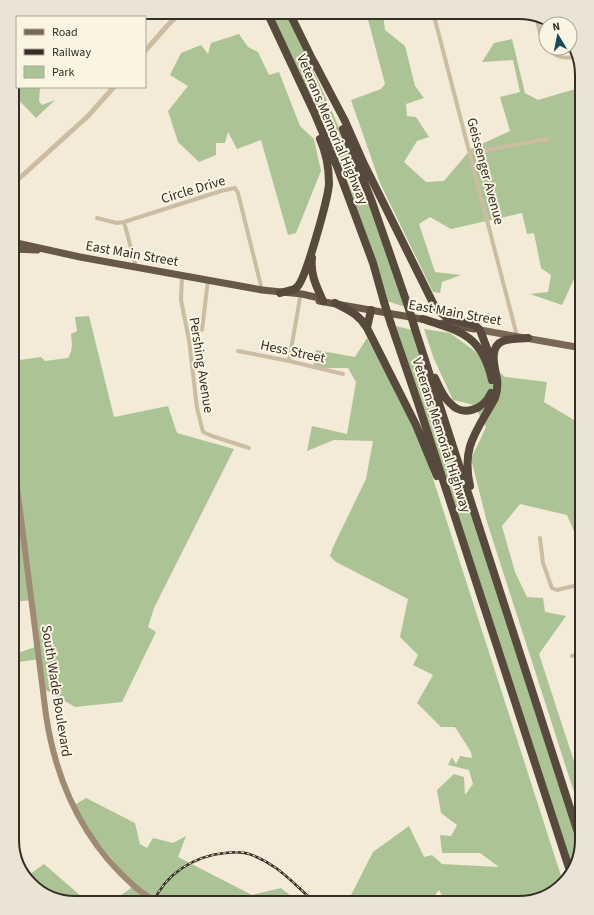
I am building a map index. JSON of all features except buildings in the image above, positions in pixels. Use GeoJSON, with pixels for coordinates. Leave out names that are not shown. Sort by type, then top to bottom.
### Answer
{"type":"FeatureCollection","features":[{"type":"Feature","properties":{"kind":"highway","name":"Veterans Memorial Highway"},"geometry":{"type":"LineString","coordinates":[[270,19],[314,112],[338,169],[373,263],[391,324],[569,867]]}},
{"type":"Feature","properties":{"kind":"highway","name":"Veterans Memorial Highway"},"geometry":{"type":"LineString","coordinates":[[292,19],[314,62],[347,138],[372,202],[408,306],[575,821]]}},
{"type":"Feature","properties":{"kind":"highway"},"geometry":{"type":"LineString","coordinates":[[314,62],[345,121],[364,164],[434,305],[449,319],[475,325],[480,330],[494,367],[497,379],[496,394],[473,438],[468,460],[470,486],[492,566]]}},
{"type":"Feature","properties":{"kind":"highway"},"geometry":{"type":"LineString","coordinates":[[295,72],[310,116],[322,144],[328,171],[328,189],[316,238],[312,262],[312,274],[324,301]]}},
{"type":"Feature","properties":{"kind":"highway"},"geometry":{"type":"LineString","coordinates":[[280,293],[295,289],[300,283],[316,238]]}},
{"type":"Feature","properties":{"kind":"highway","name":"East Main Street"},"geometry":{"type":"LineString","coordinates":[[19,244],[182,276],[280,293],[302,294],[319,298],[324,301]]}},
{"type":"Feature","properties":{"kind":"highway","name":"East Main Street"},"geometry":{"type":"LineString","coordinates":[[19,249],[51,251]]}},
{"type":"Feature","properties":{"kind":"highway","name":"East Main Street"},"geometry":{"type":"LineString","coordinates":[[280,293],[300,298],[324,301],[480,330]]}},
{"type":"Feature","properties":{"kind":"highway"},"geometry":{"type":"LineString","coordinates":[[335,303],[353,312],[362,320],[367,328],[421,436],[472,570]]}},
{"type":"Feature","properties":{"kind":"highway"},"geometry":{"type":"LineString","coordinates":[[367,328],[368,317],[371,310]]}},
{"type":"Feature","properties":{"kind":"highway"},"geometry":{"type":"LineString","coordinates":[[421,347],[439,386],[451,405],[461,410],[472,410],[483,405],[488,400],[492,390],[490,375],[483,354],[467,336],[455,330],[423,319]]}},
{"type":"Feature","properties":{"kind":"highway"},"geometry":{"type":"LineString","coordinates":[[494,367],[494,352],[499,343],[513,339],[528,338]]}},
{"type":"Feature","properties":{"kind":"main road","name":"East Main Street"},"geometry":{"type":"LineString","coordinates":[[480,330],[575,347]]}},
{"type":"Feature","properties":{"kind":"main road","name":"South Wade Boulevard"},"geometry":{"type":"LineString","coordinates":[[19,522],[51,748],[59,773],[75,811],[95,843],[120,873],[147,896]]}},
{"type":"Feature","properties":{"kind":"street"},"geometry":{"type":"LineString","coordinates":[[146,50],[174,19]]}},
{"type":"Feature","properties":{"kind":"street","name":"Geissenger Avenue"},"geometry":{"type":"LineString","coordinates":[[436,19],[517,336]]}},
{"type":"Feature","properties":{"kind":"street"},"geometry":{"type":"LineString","coordinates":[[558,56],[568,58],[572,57]]}},
{"type":"Feature","properties":{"kind":"street"},"geometry":{"type":"LineString","coordinates":[[19,179],[82,121],[113,88]]}},
{"type":"Feature","properties":{"kind":"street"},"geometry":{"type":"LineString","coordinates":[[470,153],[547,139]]}},
{"type":"Feature","properties":{"kind":"street","name":"Circle Drive"},"geometry":{"type":"LineString","coordinates":[[124,222],[221,191],[235,188],[238,193],[262,290]]}},
{"type":"Feature","properties":{"kind":"street"},"geometry":{"type":"LineString","coordinates":[[97,218],[117,223],[124,222],[136,267]]}},
{"type":"Feature","properties":{"kind":"street","name":"Pershing Avenue"},"geometry":{"type":"LineString","coordinates":[[182,276],[181,300],[189,340],[197,408],[204,432],[250,448]]}},
{"type":"Feature","properties":{"kind":"street","name":"Pershing Avenue"},"geometry":{"type":"LineString","coordinates":[[202,330],[208,280]]}},
{"type":"Feature","properties":{"kind":"street"},"geometry":{"type":"LineString","coordinates":[[289,361],[300,298]]}},
{"type":"Feature","properties":{"kind":"street","name":"Hess Street"},"geometry":{"type":"LineString","coordinates":[[238,351],[343,374]]}},
{"type":"Feature","properties":{"kind":"street"},"geometry":{"type":"LineString","coordinates":[[540,538],[543,563],[552,588],[557,590],[575,586]]}},
{"type":"Feature","properties":{"kind":"green space"},"geometry":{"type":"Polygon","coordinates":[[[274,19],[288,19],[319,83],[360,179],[405,307],[387,301],[317,111],[299,70],[274,19]]]}},
{"type":"Feature","properties":{"kind":"green space"},"geometry":{"type":"Polygon","coordinates":[[[368,19],[384,19],[385,30],[405,46],[415,86],[424,98],[406,104],[407,116],[416,117],[429,137],[417,141],[404,162],[426,182],[444,181],[471,149],[510,131],[500,97],[520,92],[513,60],[482,62],[494,43],[512,39],[525,93],[538,100],[575,89],[575,277],[562,305],[530,294],[548,292],[551,275],[541,268],[534,233],[527,234],[522,213],[451,229],[430,217],[419,224],[435,272],[461,275],[442,282],[440,293],[433,292],[380,183],[351,100],[381,89],[385,84],[368,19]]]}},
{"type":"Feature","properties":{"kind":"green space"},"geometry":{"type":"Polygon","coordinates":[[[239,34],[248,47],[258,52],[269,75],[279,72],[300,126],[314,139],[321,171],[296,233],[288,235],[261,140],[237,149],[228,132],[225,143],[216,143],[216,155],[199,162],[178,142],[168,111],[188,86],[170,75],[181,53],[201,45],[208,54],[211,43],[239,34]]]}},
{"type":"Feature","properties":{"kind":"green space"},"geometry":{"type":"Polygon","coordinates":[[[19,88],[40,88],[39,101],[42,105],[55,100],[36,118],[19,100],[19,88]]]}},
{"type":"Feature","properties":{"kind":"green space"},"geometry":{"type":"Polygon","coordinates":[[[89,316],[114,417],[168,406],[177,433],[234,449],[154,608],[148,627],[156,632],[122,702],[75,707],[44,689],[40,659],[19,662],[19,653],[38,646],[32,600],[19,601],[19,360],[41,357],[45,361],[68,358],[72,344],[71,334],[77,331],[75,317],[89,316]]]}},
{"type":"Feature","properties":{"kind":"green space"},"geometry":{"type":"Polygon","coordinates":[[[396,326],[412,330],[575,832],[575,848],[570,864],[396,326]]]}},
{"type":"Feature","properties":{"kind":"green space"},"geometry":{"type":"Polygon","coordinates":[[[424,329],[450,333],[472,349],[505,377],[547,382],[544,402],[575,420],[575,534],[567,515],[520,504],[502,526],[515,572],[527,597],[543,598],[545,612],[566,616],[539,654],[575,765],[575,795],[487,522],[471,459],[486,427],[474,405],[453,400],[434,359],[424,329]]]}},
{"type":"Feature","properties":{"kind":"green space"},"geometry":{"type":"Polygon","coordinates":[[[367,338],[418,432],[561,877],[553,885],[541,892],[527,896],[442,896],[439,890],[434,896],[351,896],[373,852],[409,826],[424,857],[432,855],[442,864],[499,867],[480,853],[442,853],[440,835],[451,836],[457,825],[441,813],[437,790],[454,774],[464,777],[465,795],[473,784],[469,770],[448,765],[452,757],[456,764],[460,756],[472,758],[471,752],[455,727],[441,727],[417,703],[433,675],[413,665],[418,655],[400,637],[408,599],[336,562],[330,556],[366,479],[373,441],[334,440],[307,451],[312,426],[347,434],[356,382],[348,368],[313,368],[316,350],[355,357],[367,338]]]}},
{"type":"Feature","properties":{"kind":"green space"},"geometry":{"type":"Polygon","coordinates":[[[86,798],[135,823],[140,844],[147,848],[153,838],[173,843],[186,836],[178,857],[252,895],[281,888],[291,896],[120,896],[134,886],[81,821],[73,806],[86,798]]]}},
{"type":"Feature","properties":{"kind":"green space"},"geometry":{"type":"Polygon","coordinates":[[[44,864],[81,896],[64,895],[50,890],[35,880],[30,874],[44,864]]]}},
{"type":"Feature","properties":{"kind":"railway"},"geometry":{"type":"LineString","coordinates":[[156,896],[165,883],[173,875],[192,862],[213,855],[234,852],[246,853],[258,857],[281,872],[308,896]]}}]}
